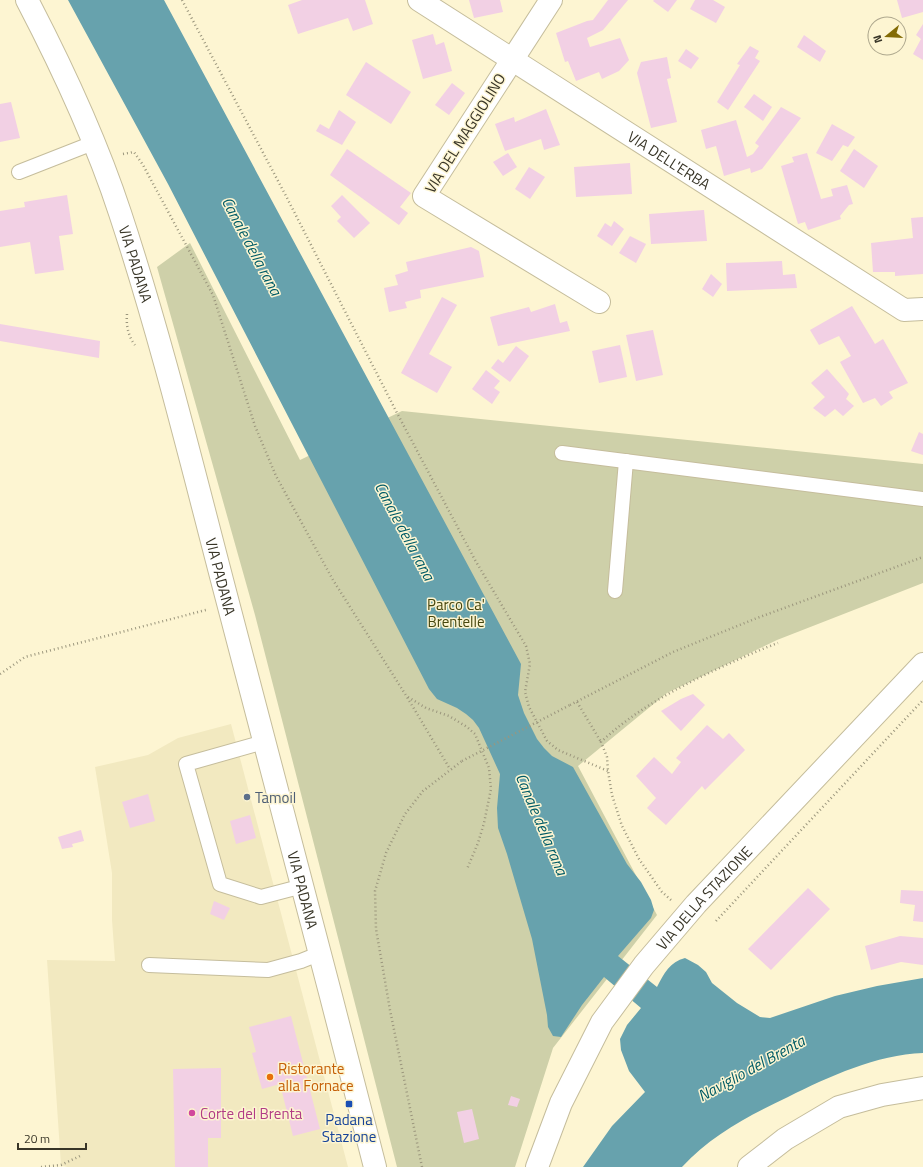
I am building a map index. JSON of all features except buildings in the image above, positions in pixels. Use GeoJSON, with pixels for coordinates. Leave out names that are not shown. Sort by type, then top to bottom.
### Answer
{"type":"FeatureCollection","features":[{"type":"Feature","properties":{"kind":"street","name":"VIA PADANA"},"geometry":{"type":"LineString","coordinates":[[27,0],[68,84],[97,152],[122,220],[147,300],[175,400],[264,742],[321,953],[375,1167]]}},
{"type":"Feature","properties":{"kind":"street","name":"VIA DELL'ERBA"},"geometry":{"type":"LineString","coordinates":[[419,0],[904,310],[923,309]]}},
{"type":"Feature","properties":{"kind":"street","name":"VIA DEL MAGGIOLINO"},"geometry":{"type":"LineString","coordinates":[[551,0],[424,196],[599,302]]}},
{"type":"Feature","properties":{"kind":"street","name":"VIA DELLA STAZIONE"},"geometry":{"type":"LineString","coordinates":[[538,1167],[561,1103],[602,1022],[644,965],[691,910],[923,664]]}},
{"type":"Feature","properties":{"kind":"street"},"geometry":{"type":"LineString","coordinates":[[749,1167],[785,1138],[839,1107],[882,1095],[923,1088]]}},
{"type":"Feature","properties":{"kind":"lane"},"geometry":{"type":"LineString","coordinates":[[19,172],[97,152]]}},
{"type":"Feature","properties":{"kind":"lane"},"geometry":{"type":"LineString","coordinates":[[562,453],[923,499]]}},
{"type":"Feature","properties":{"kind":"lane"},"geometry":{"type":"LineString","coordinates":[[615,591],[626,461]]}},
{"type":"Feature","properties":{"kind":"lane"},"geometry":{"type":"LineString","coordinates":[[264,742],[186,764],[220,884],[261,896],[303,886]]}},
{"type":"Feature","properties":{"kind":"lane"},"geometry":{"type":"LineString","coordinates":[[149,965],[268,970],[301,961],[321,953]]}},
{"type":"Feature","properties":{"kind":"path"},"geometry":{"type":"LineString","coordinates":[[182,0],[286,196],[397,413],[471,553],[526,646],[530,664],[524,692],[529,706],[547,741],[558,750],[608,771]]}},
{"type":"Feature","properties":{"kind":"path"},"geometry":{"type":"LineString","coordinates":[[97,152],[124,154],[134,152],[143,165],[213,295],[255,426],[276,476],[334,580],[450,769]]}},
{"type":"Feature","properties":{"kind":"path"},"geometry":{"type":"LineString","coordinates":[[127,312],[126,323],[130,339],[140,351]]}},
{"type":"Feature","properties":{"kind":"path"},"geometry":{"type":"LineString","coordinates":[[422,1167],[387,995],[376,929],[375,890],[386,853],[405,814],[423,791],[462,761],[673,652],[757,618],[923,556]]}},
{"type":"Feature","properties":{"kind":"path"},"geometry":{"type":"LineString","coordinates":[[0,674],[25,657],[208,610],[206,602]]}},
{"type":"Feature","properties":{"kind":"path"},"geometry":{"type":"LineString","coordinates":[[601,742],[644,708],[679,687],[758,650],[778,643]]}},
{"type":"Feature","properties":{"kind":"path"},"geometry":{"type":"LineString","coordinates":[[407,697],[426,708],[448,716],[467,727],[475,734],[489,768],[491,789],[484,823],[478,843],[467,869]]}},
{"type":"Feature","properties":{"kind":"path"},"geometry":{"type":"LineString","coordinates":[[716,921],[923,700]]}},
{"type":"Feature","properties":{"kind":"path"},"geometry":{"type":"LineString","coordinates":[[577,702],[601,742],[607,757],[612,795],[622,826],[638,859],[662,892],[691,910]]}},
{"type":"Feature","properties":{"kind":"path"},"geometry":{"type":"LineString","coordinates":[[41,1167],[61,1165],[80,1156]]}},
{"type":"Feature","properties":{"kind":"shaded area"},"geometry":{"type":"Polygon","coordinates":[[[231,724],[348,1167],[67,1167],[61,1165],[47,960],[115,961],[112,920],[112,873],[95,767],[148,755],[178,738],[231,724]]]}},
{"type":"Feature","properties":{"kind":"green space","name":"Parco Ca' Brentelle"},"geometry":{"type":"Polygon","coordinates":[[[190,243],[300,460],[402,411],[923,464],[923,583],[777,640],[667,693],[578,766],[657,915],[553,1048],[515,1167],[397,1167],[255,615],[157,267],[190,243]]]}},
{"type":"Feature","properties":{"kind":"water"},"geometry":{"type":"Polygon","coordinates":[[[68,0],[164,0],[521,664],[518,695],[524,713],[537,739],[552,756],[573,767],[627,864],[641,882],[651,900],[654,910],[651,918],[618,956],[657,987],[671,965],[685,958],[698,965],[706,972],[712,983],[737,1003],[760,1017],[770,1018],[835,996],[877,986],[923,978],[923,1053],[871,1062],[837,1074],[804,1089],[759,1111],[732,1127],[705,1145],[682,1167],[583,1167],[612,1126],[645,1092],[629,1071],[621,1050],[620,1039],[627,1025],[641,1008],[604,977],[582,1005],[561,1037],[553,1036],[548,1027],[532,939],[498,828],[497,808],[500,774],[479,728],[466,714],[437,699],[429,689],[168,184],[68,0]]]}},
{"type":"Feature","properties":{"kind":"place","name":"Tamoil"},"geometry":{"type":"Point","coordinates":[247,797]}},
{"type":"Feature","properties":{"kind":"place","name":"Ristorante alla Fornace"},"geometry":{"type":"Point","coordinates":[270,1077]}},
{"type":"Feature","properties":{"kind":"place","name":"Padana Stazione"},"geometry":{"type":"Point","coordinates":[349,1104]}},
{"type":"Feature","properties":{"kind":"place","name":"Corte del Brenta"},"geometry":{"type":"Point","coordinates":[192,1113]}},
{"type":"Feature","properties":{"kind":"water label","name":"Canale della rana"},"geometry":{"type":"Point","coordinates":[252,246]}},
{"type":"Feature","properties":{"kind":"water label","name":"Canale della rana"},"geometry":{"type":"Point","coordinates":[405,531]}},
{"type":"Feature","properties":{"kind":"water label","name":"Canale della rana"},"geometry":{"type":"Point","coordinates":[542,824]}},
{"type":"Feature","properties":{"kind":"water label","name":"Naviglio del Brenta"},"geometry":{"type":"Point","coordinates":[751,1068]}}]}
